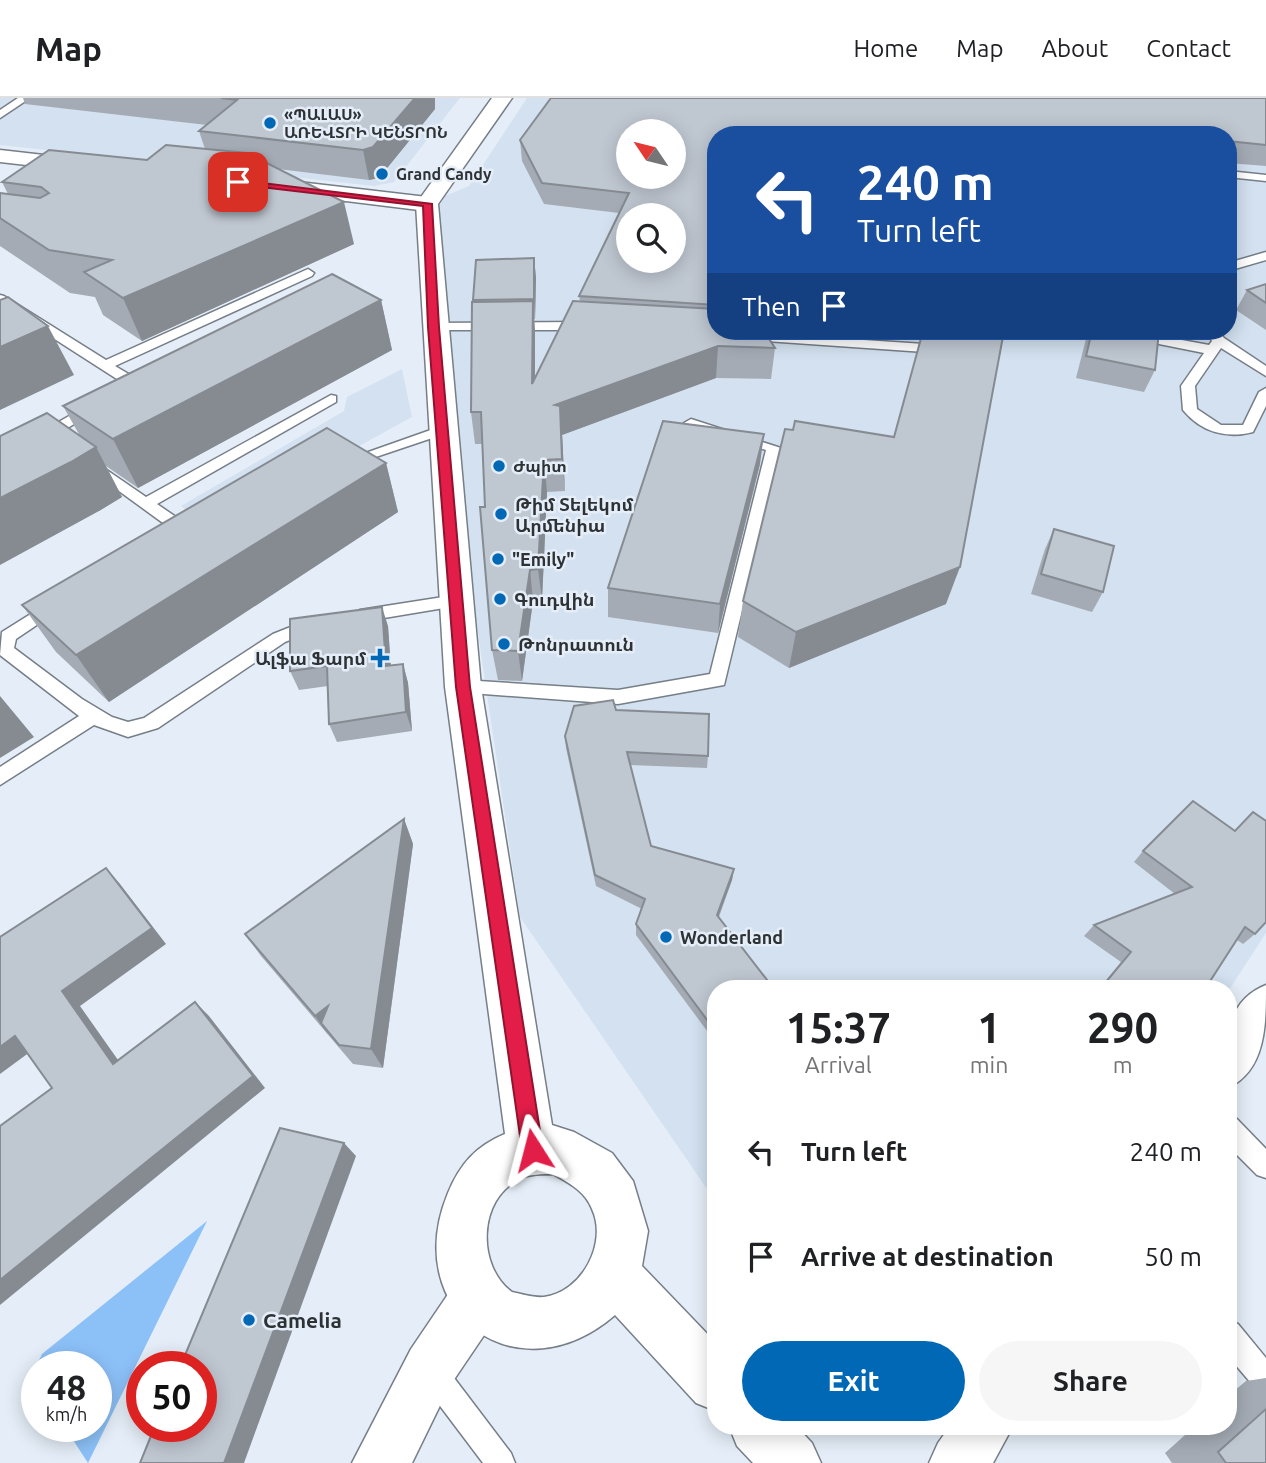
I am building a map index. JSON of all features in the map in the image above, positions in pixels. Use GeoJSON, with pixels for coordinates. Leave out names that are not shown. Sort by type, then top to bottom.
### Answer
{"type":"FeatureCollection","features":[{"type":"Feature","properties":{"kind":"main road"},"geometry":{"type":"LineString","coordinates":[[502,98],[427,204],[433,327],[463,687],[533,1150]]}},
{"type":"Feature","properties":{"kind":"main road"},"geometry":{"type":"LineString","coordinates":[[0,156],[105,168]]}},
{"type":"Feature","properties":{"kind":"main road"},"geometry":{"type":"LineString","coordinates":[[251,184],[427,204]]}},
{"type":"Feature","properties":{"kind":"main road"},"geometry":{"type":"LineString","coordinates":[[1237,1051],[1266,1006]]}},
{"type":"Feature","properties":{"kind":"main road"},"geometry":{"type":"LineString","coordinates":[[557,1149],[580,1157],[600,1172],[615,1193],[622,1219],[622,1247],[613,1274],[598,1298],[576,1315],[549,1325],[523,1325],[498,1315],[478,1297],[465,1274],[461,1247],[463,1220],[472,1194],[488,1173],[509,1158],[533,1150],[557,1149]]}},
{"type":"Feature","properties":{"kind":"main road"},"geometry":{"type":"LineString","coordinates":[[613,1274],[707,1373]]}},
{"type":"Feature","properties":{"kind":"main road"},"geometry":{"type":"LineString","coordinates":[[381,1463],[430,1368],[478,1297]]}},
{"type":"Feature","properties":{"kind":"main road"},"geometry":{"type":"LineString","coordinates":[[766,1435],[792,1463]]}},
{"type":"Feature","properties":{"kind":"main road"},"geometry":{"type":"LineString","coordinates":[[958,1463],[978,1435]]}},
{"type":"Feature","properties":{"kind":"lane"},"geometry":{"type":"LineString","coordinates":[[0,114],[25,98]]}},
{"type":"Feature","properties":{"kind":"lane"},"geometry":{"type":"LineString","coordinates":[[1237,175],[1266,178]]}},
{"type":"Feature","properties":{"kind":"lane"},"geometry":{"type":"LineString","coordinates":[[1237,264],[1266,256]]}},
{"type":"Feature","properties":{"kind":"lane"},"geometry":{"type":"LineString","coordinates":[[105,365],[308,274]]}},
{"type":"Feature","properties":{"kind":"lane"},"geometry":{"type":"LineString","coordinates":[[0,299],[127,379],[128,386],[53,431],[56,441],[170,521],[172,530],[155,546],[187,538]]}},
{"type":"Feature","properties":{"kind":"lane"},"geometry":{"type":"LineString","coordinates":[[433,327],[607,327]]}},
{"type":"Feature","properties":{"kind":"lane"},"geometry":{"type":"LineString","coordinates":[[805,340],[939,349]]}},
{"type":"Feature","properties":{"kind":"lane"},"geometry":{"type":"LineString","coordinates":[[1266,372],[1214,341],[1188,386],[1190,410],[1209,427],[1229,433],[1248,429],[1266,392]]}},
{"type":"Feature","properties":{"kind":"lane"},"geometry":{"type":"LineString","coordinates":[[145,504],[331,399]]}},
{"type":"Feature","properties":{"kind":"lane"},"geometry":{"type":"LineString","coordinates":[[463,687],[618,697],[718,680],[775,448],[691,422]]}},
{"type":"Feature","properties":{"kind":"lane"},"geometry":{"type":"LineString","coordinates":[[328,471],[348,461],[442,430]]}},
{"type":"Feature","properties":{"kind":"lane"},"geometry":{"type":"LineString","coordinates":[[68,597],[21,625],[8,636],[5,650],[94,715],[120,728],[135,730],[151,723],[279,638],[310,624],[456,601]]}},
{"type":"Feature","properties":{"kind":"lane"},"geometry":{"type":"LineString","coordinates":[[0,777],[94,715]]}},
{"type":"Feature","properties":{"kind":"lane"},"geometry":{"type":"LineString","coordinates":[[1237,1137],[1266,1166]]}},
{"type":"Feature","properties":{"kind":"lane"},"geometry":{"type":"LineString","coordinates":[[1237,1345],[1266,1379]]}},
{"type":"Feature","properties":{"kind":"lane"},"geometry":{"type":"LineString","coordinates":[[430,1368],[501,1463]]}},
{"type":"Feature","properties":{"kind":"shaded area"},"geometry":{"type":"Polygon","coordinates":[[[0,98],[460,98],[394,182],[374,186],[0,145],[0,98]]]}},
{"type":"Feature","properties":{"kind":"shaded area"},"geometry":{"type":"Polygon","coordinates":[[[527,98],[1266,98],[1266,933],[1235,980],[707,980],[707,1189],[520,917],[475,613],[437,210],[445,196],[469,186],[527,98]]]}},
{"type":"Feature","properties":{"kind":"shaded area"},"geometry":{"type":"Polygon","coordinates":[[[402,369],[412,417],[279,490],[204,523],[181,506],[344,411],[347,397],[402,369]]]}},
{"type":"Feature","properties":{"kind":"shaded area"},"geometry":{"type":"Polygon","coordinates":[[[207,1221],[143,1351],[126,1351],[126,1386],[112,1414],[112,1351],[46,1351],[207,1221]]]}},
{"type":"Feature","properties":{"kind":"shaded area"},"geometry":{"type":"Polygon","coordinates":[[[74,1442],[98,1442],[88,1463],[74,1442]]]}},
{"type":"Feature","properties":{"kind":"building"},"geometry":{"type":"Polygon","coordinates":[[[221,98],[415,98],[373,147],[363,150],[199,131],[237,100],[221,98]]]}},
{"type":"Feature","properties":{"kind":"building"},"geometry":{"type":"Polygon","coordinates":[[[551,98],[1266,98],[1266,145],[1237,142],[1237,126],[707,126],[707,304],[579,296],[616,220],[616,273],[686,273],[686,203],[624,203],[629,193],[542,183],[520,140],[551,98]]]}},
{"type":"Feature","properties":{"kind":"building"},"geometry":{"type":"Polygon","coordinates":[[[166,145],[247,153],[344,202],[123,298],[84,272],[112,260],[49,250],[0,218],[0,193],[40,198],[49,193],[41,187],[2,182],[49,150],[147,160],[166,145]]]}},
{"type":"Feature","properties":{"kind":"building"},"geometry":{"type":"Polygon","coordinates":[[[534,258],[534,299],[473,300],[476,260],[534,258]]]}},
{"type":"Feature","properties":{"kind":"building"},"geometry":{"type":"Polygon","coordinates":[[[332,274],[381,300],[113,439],[63,406],[332,274]]]}},
{"type":"Feature","properties":{"kind":"building"},"geometry":{"type":"Polygon","coordinates":[[[1266,284],[1266,303],[1247,290],[1266,284]]]}},
{"type":"Feature","properties":{"kind":"building"},"geometry":{"type":"Polygon","coordinates":[[[8,297],[48,326],[0,347],[0,300],[8,297]]]}},
{"type":"Feature","properties":{"kind":"building"},"geometry":{"type":"Polygon","coordinates":[[[533,301],[532,384],[573,301],[707,308],[707,340],[770,340],[775,348],[718,346],[555,405],[560,406],[562,459],[544,460],[538,569],[530,570],[518,651],[492,650],[480,507],[485,507],[481,412],[471,412],[472,302],[533,301]]]}},
{"type":"Feature","properties":{"kind":"building"},"geometry":{"type":"Polygon","coordinates":[[[921,340],[1002,340],[960,567],[796,632],[743,601],[785,429],[793,430],[795,421],[894,437],[921,340]]]}},
{"type":"Feature","properties":{"kind":"building"},"geometry":{"type":"Polygon","coordinates":[[[1090,340],[1158,340],[1155,370],[1086,356],[1090,340]]]}},
{"type":"Feature","properties":{"kind":"building"},"geometry":{"type":"Polygon","coordinates":[[[47,413],[96,447],[0,498],[0,436],[47,413]]]}},
{"type":"Feature","properties":{"kind":"building"},"geometry":{"type":"Polygon","coordinates":[[[663,421],[764,434],[720,604],[608,588],[663,421]]]}},
{"type":"Feature","properties":{"kind":"building"},"geometry":{"type":"Polygon","coordinates":[[[327,428],[386,463],[76,655],[22,605],[327,428]]]}},
{"type":"Feature","properties":{"kind":"building"},"geometry":{"type":"Polygon","coordinates":[[[1054,529],[1114,546],[1103,592],[1041,574],[1054,529]]]}},
{"type":"Feature","properties":{"kind":"building"},"geometry":{"type":"Polygon","coordinates":[[[382,607],[386,666],[403,664],[406,712],[329,724],[327,666],[290,671],[290,619],[382,607]]]}},
{"type":"Feature","properties":{"kind":"building"},"geometry":{"type":"Polygon","coordinates":[[[613,700],[616,710],[709,714],[708,756],[627,752],[651,846],[734,869],[717,915],[767,980],[707,980],[707,1020],[636,924],[645,899],[595,875],[565,736],[574,706],[613,700]]]}},
{"type":"Feature","properties":{"kind":"building"},"geometry":{"type":"Polygon","coordinates":[[[1193,801],[1235,831],[1253,812],[1266,821],[1266,922],[1255,934],[1245,927],[1211,980],[1108,980],[1131,952],[1094,925],[1192,887],[1143,851],[1193,801]]]}},
{"type":"Feature","properties":{"kind":"building"},"geometry":{"type":"Polygon","coordinates":[[[404,819],[371,1049],[339,1045],[321,1023],[328,1006],[315,1016],[245,934],[404,819]]]}},
{"type":"Feature","properties":{"kind":"building"},"geometry":{"type":"Polygon","coordinates":[[[106,868],[152,928],[62,991],[113,1064],[195,1002],[253,1076],[0,1280],[0,1126],[52,1088],[15,1036],[0,1047],[0,937],[106,868]]]}},
{"type":"Feature","properties":{"kind":"building"},"geometry":{"type":"Polygon","coordinates":[[[280,1128],[344,1143],[224,1463],[140,1463],[149,1442],[217,1442],[217,1351],[187,1351],[280,1128]]]}},
{"type":"Feature","properties":{"kind":"building"},"geometry":{"type":"Polygon","coordinates":[[[1266,1409],[1266,1463],[1226,1463],[1218,1452],[1266,1409]]]}},
{"type":"Feature","properties":{"kind":"place","name":"«ՊԱԼԱՍ» ԱՌԵՎՏՐԻ ԿԵՆՏՐՈՆ"},"geometry":{"type":"Point","coordinates":[270,123]}},
{"type":"Feature","properties":{"kind":"place","name":"Grand Candy"},"geometry":{"type":"Point","coordinates":[382,174]}},
{"type":"Feature","properties":{"kind":"place","name":"Ժպիտ"},"geometry":{"type":"Point","coordinates":[499,466]}},
{"type":"Feature","properties":{"kind":"place","name":"Թիմ Տելեկոմ Արմենիա"},"geometry":{"type":"Point","coordinates":[501,514]}},
{"type":"Feature","properties":{"kind":"place","name":"\"Emily\""},"geometry":{"type":"Point","coordinates":[498,559]}},
{"type":"Feature","properties":{"kind":"place","name":"Գուդվին"},"geometry":{"type":"Point","coordinates":[500,599]}},
{"type":"Feature","properties":{"kind":"place","name":"Թոնրատուն"},"geometry":{"type":"Point","coordinates":[504,644]}},
{"type":"Feature","properties":{"kind":"place","name":"Ալֆա Ֆարմ"},"geometry":{"type":"Point","coordinates":[380,658]}},
{"type":"Feature","properties":{"kind":"place","name":"Wonderland"},"geometry":{"type":"Point","coordinates":[666,937]}},
{"type":"Feature","properties":{"kind":"place","name":"Camelia"},"geometry":{"type":"Point","coordinates":[249,1320]}},
{"type":"Feature","properties":{"kind":"route"},"geometry":{"type":"LineString","coordinates":[[238,182],[427,204],[433,327],[463,687],[533,1150]]}}]}
